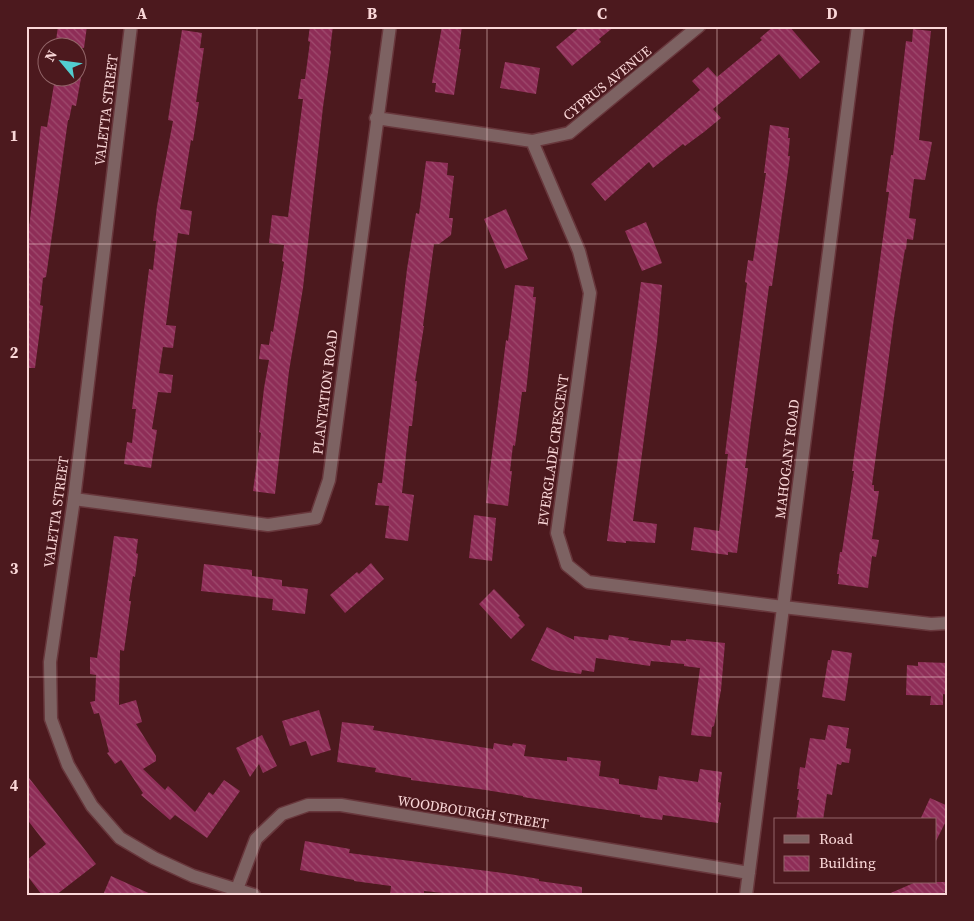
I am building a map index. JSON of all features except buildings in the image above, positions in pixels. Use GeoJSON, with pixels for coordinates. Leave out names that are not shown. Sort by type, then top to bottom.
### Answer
{"type":"FeatureCollection","features":[{"type":"Feature","properties":{"kind":"street","name":"VALETTA STREET"},"geometry":{"type":"LineString","coordinates":[[131,26],[74,499],[50,662],[51,719],[68,765],[92,806],[120,838],[154,858],[193,876],[254,895]]}},
{"type":"Feature","properties":{"kind":"street","name":"PLANTATION ROAD"},"geometry":{"type":"LineString","coordinates":[[74,499],[268,525],[316,518],[329,480],[376,118],[390,26]]}},
{"type":"Feature","properties":{"kind":"street","name":"CYPRUS AVENUE"},"geometry":{"type":"LineString","coordinates":[[376,118],[532,141],[569,133],[699,26]]}},
{"type":"Feature","properties":{"kind":"street","name":"MAHOGANY ROAD"},"geometry":{"type":"LineString","coordinates":[[746,895],[858,26]]}},
{"type":"Feature","properties":{"kind":"street","name":"EVERGLADE CRESCENT"},"geometry":{"type":"LineString","coordinates":[[532,141],[579,252],[590,293],[557,533],[568,565],[588,582],[931,624],[948,623]]}},
{"type":"Feature","properties":{"kind":"street","name":"WOODBOURGH STREET"},"geometry":{"type":"LineString","coordinates":[[237,889],[256,839],[282,814],[308,805],[340,805],[749,872]]}}]}
